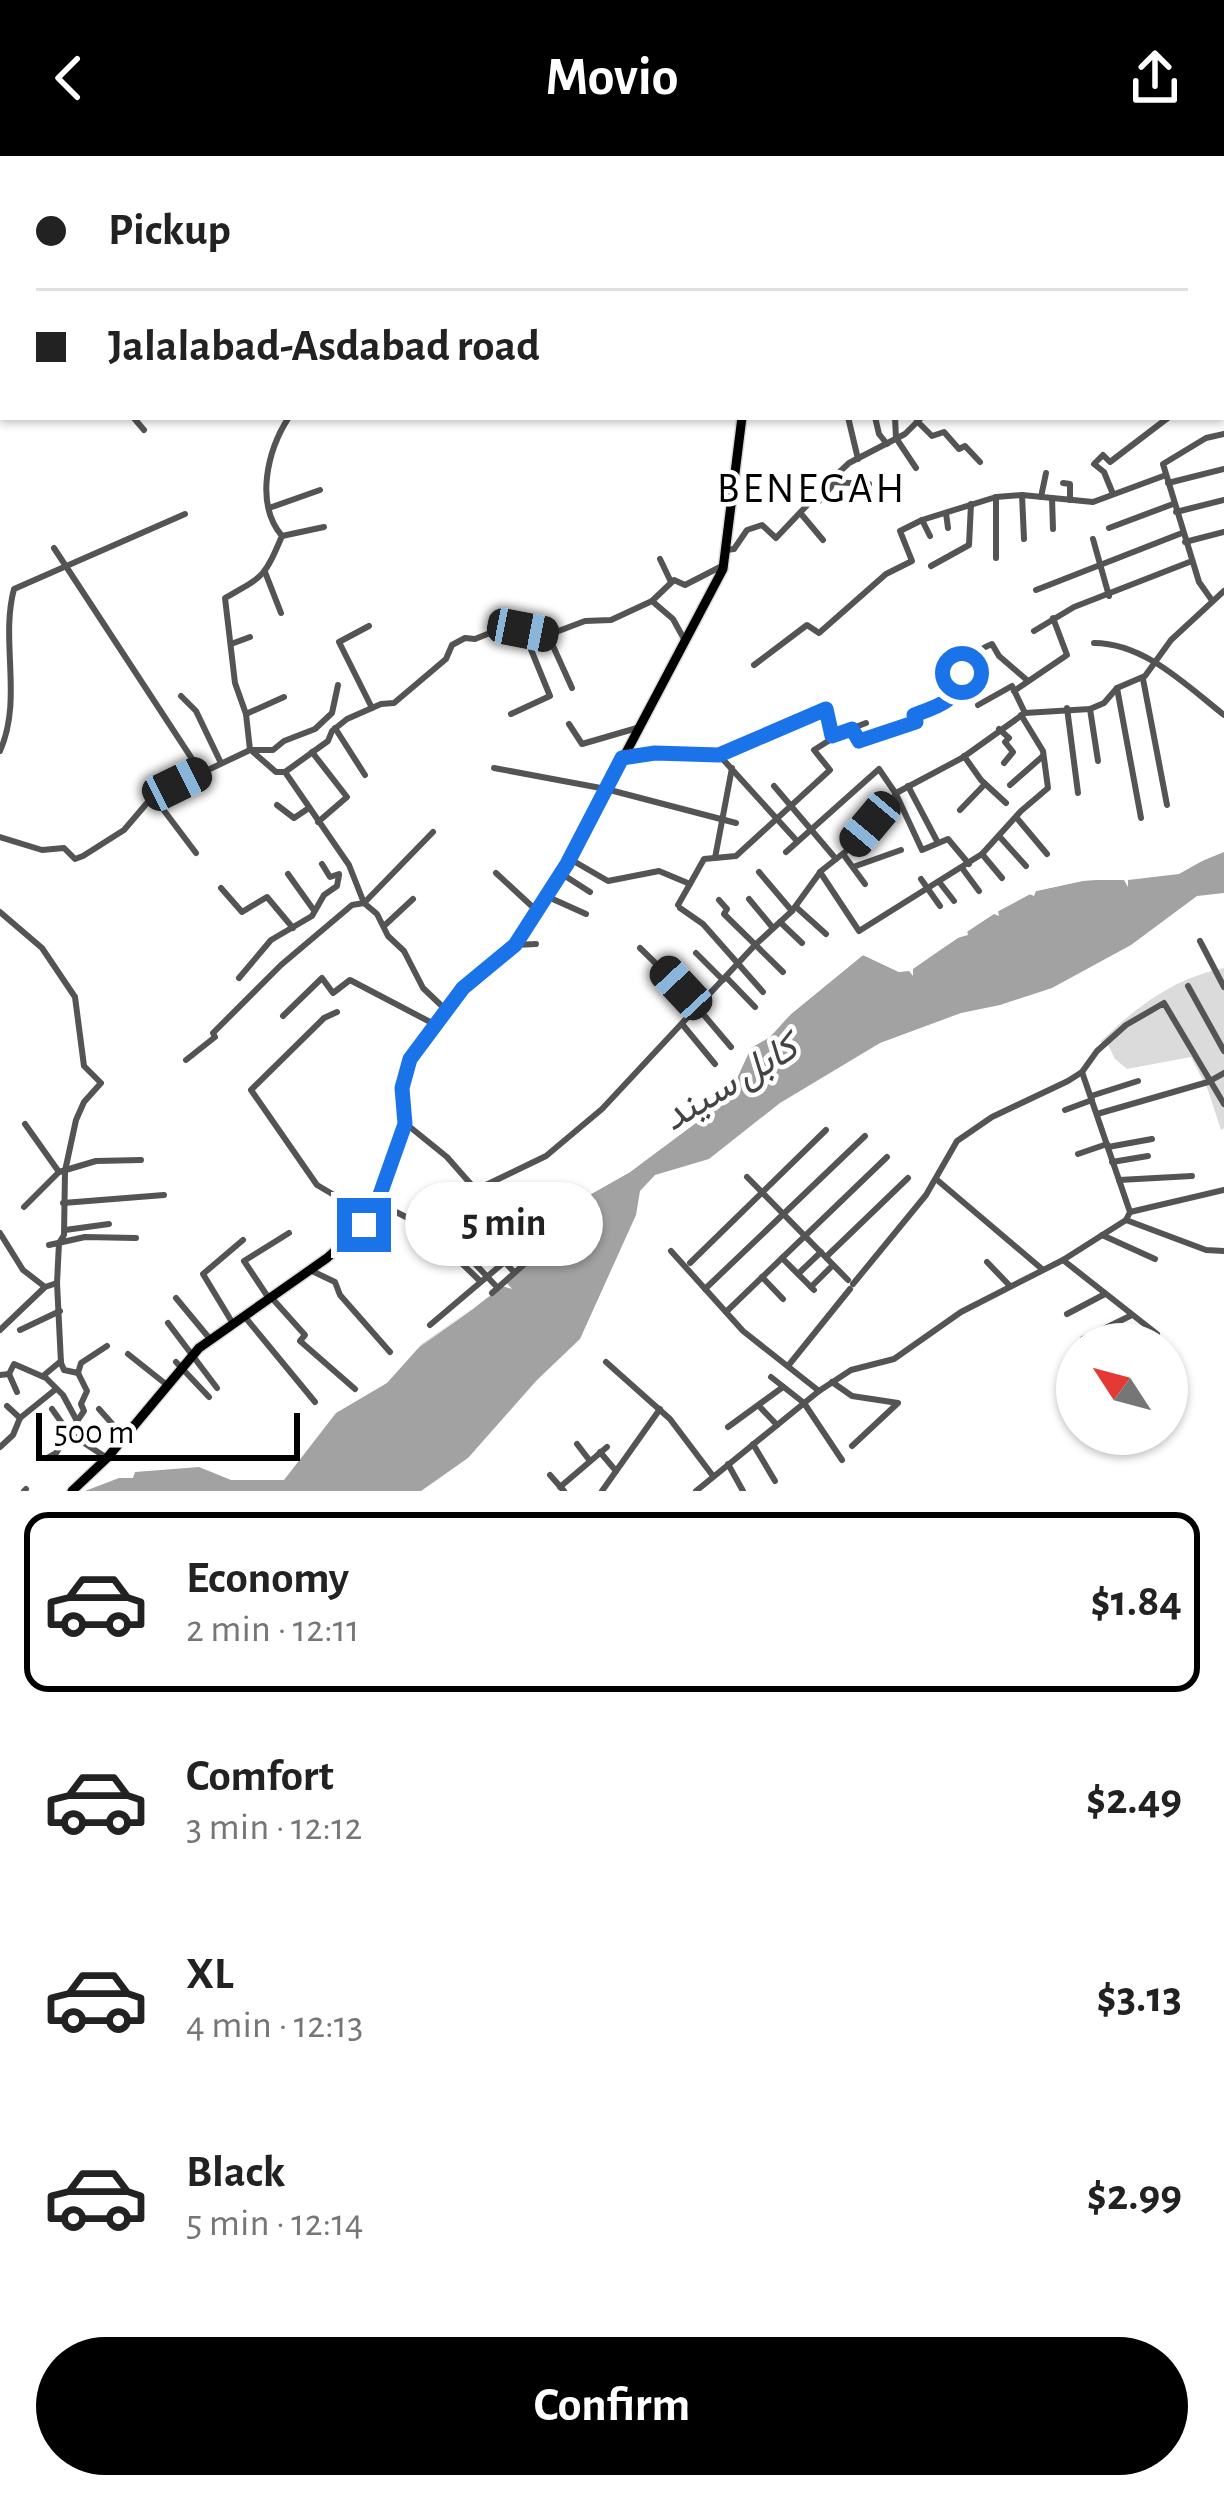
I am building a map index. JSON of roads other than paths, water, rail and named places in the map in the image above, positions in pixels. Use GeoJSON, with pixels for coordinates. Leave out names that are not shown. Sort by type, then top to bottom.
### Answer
{"type":"FeatureCollection","features":[{"type":"Feature","properties":{"kind":"main road"},"geometry":{"type":"LineString","coordinates":[[72,1491],[107,1458],[179,1366],[367,1222],[405,1124],[404,1078],[410,1059],[474,976],[515,945],[562,874],[724,565],[742,420]]}},
{"type":"Feature","properties":{"kind":"street"},"geometry":{"type":"LineString","coordinates":[[136,420],[144,430]]}},
{"type":"Feature","properties":{"kind":"street"},"geometry":{"type":"LineString","coordinates":[[287,420],[275,444],[266,486],[268,508],[282,536],[273,563],[249,587],[225,598],[235,682],[246,714],[250,750],[276,772],[285,772],[328,741],[335,728],[372,708],[394,704],[446,659],[452,645],[465,638],[500,629],[548,635],[585,621],[624,615],[652,601],[676,579],[685,585],[724,565]]}},
{"type":"Feature","properties":{"kind":"street"},"geometry":{"type":"LineString","coordinates":[[849,420],[858,459]]}},
{"type":"Feature","properties":{"kind":"street"},"geometry":{"type":"LineString","coordinates":[[876,420],[887,444]]}},
{"type":"Feature","properties":{"kind":"street"},"geometry":{"type":"LineString","coordinates":[[895,420],[896,439],[916,468]]}},
{"type":"Feature","properties":{"kind":"street"},"geometry":{"type":"LineString","coordinates":[[726,550],[734,549],[747,530],[762,525],[776,538],[811,501],[818,502],[849,463],[896,439],[919,420]]}},
{"type":"Feature","properties":{"kind":"street"},"geometry":{"type":"LineString","coordinates":[[921,420],[932,436],[944,433],[980,462]]}},
{"type":"Feature","properties":{"kind":"street"},"geometry":{"type":"LineString","coordinates":[[1114,494],[1104,472],[1094,464],[1103,455],[1110,462],[1165,420]]}},
{"type":"Feature","properties":{"kind":"street"},"geometry":{"type":"LineString","coordinates":[[1211,599],[1192,561],[1163,464],[1206,438],[1224,434]]}},
{"type":"Feature","properties":{"kind":"street"},"geometry":{"type":"LineString","coordinates":[[754,665],[807,625],[819,633],[886,574],[912,561],[900,531],[922,520],[1000,497],[1093,502],[1167,479],[1224,469]]}},
{"type":"Feature","properties":{"kind":"street"},"geometry":{"type":"LineString","coordinates":[[1041,497],[1046,473]]}},
{"type":"Feature","properties":{"kind":"street"},"geometry":{"type":"LineString","coordinates":[[996,558],[1000,481]]}},
{"type":"Feature","properties":{"kind":"street"},"geometry":{"type":"LineString","coordinates":[[832,482],[868,484]]}},
{"type":"Feature","properties":{"kind":"street"},"geometry":{"type":"LineString","coordinates":[[1063,483],[1070,484],[1070,500]]}},
{"type":"Feature","properties":{"kind":"street"},"geometry":{"type":"LineString","coordinates":[[268,508],[320,490]]}},
{"type":"Feature","properties":{"kind":"street"},"geometry":{"type":"LineString","coordinates":[[1022,495],[1024,539]]}},
{"type":"Feature","properties":{"kind":"street"},"geometry":{"type":"LineString","coordinates":[[1052,498],[1053,529]]}},
{"type":"Feature","properties":{"kind":"street"},"geometry":{"type":"LineString","coordinates":[[1109,528],[1175,508],[1224,500]]}},
{"type":"Feature","properties":{"kind":"street"},"geometry":{"type":"LineString","coordinates":[[931,566],[969,545],[971,504]]}},
{"type":"Feature","properties":{"kind":"street"},"geometry":{"type":"LineString","coordinates":[[946,513],[948,528]]}},
{"type":"Feature","properties":{"kind":"street"},"geometry":{"type":"LineString","coordinates":[[0,751],[10,713],[11,597],[18,585],[185,514]]}},
{"type":"Feature","properties":{"kind":"street"},"geometry":{"type":"LineString","coordinates":[[802,514],[823,540]]}},
{"type":"Feature","properties":{"kind":"street"},"geometry":{"type":"LineString","coordinates":[[922,520],[930,536]]}},
{"type":"Feature","properties":{"kind":"street"},"geometry":{"type":"LineString","coordinates":[[282,536],[324,526]]}},
{"type":"Feature","properties":{"kind":"street"},"geometry":{"type":"LineString","coordinates":[[1036,590],[1184,537],[1224,532]]}},
{"type":"Feature","properties":{"kind":"street"},"geometry":{"type":"LineString","coordinates":[[1093,539],[1109,596]]}},
{"type":"Feature","properties":{"kind":"street"},"geometry":{"type":"LineString","coordinates":[[54,548],[200,772]]}},
{"type":"Feature","properties":{"kind":"street"},"geometry":{"type":"LineString","coordinates":[[660,559],[671,582]]}},
{"type":"Feature","properties":{"kind":"street"},"geometry":{"type":"LineString","coordinates":[[1034,631],[1053,618],[1192,561]]}},
{"type":"Feature","properties":{"kind":"street"},"geometry":{"type":"LineString","coordinates":[[265,572],[281,613]]}},
{"type":"Feature","properties":{"kind":"street"},"geometry":{"type":"LineString","coordinates":[[422,1225],[452,1204],[546,1156],[602,1109],[794,909],[820,872],[896,794],[964,757],[1023,714],[1090,709],[1103,703],[1117,688],[1143,677],[1211,599],[1224,591]]}},
{"type":"Feature","properties":{"kind":"street"},"geometry":{"type":"LineString","coordinates":[[652,601],[673,619],[685,640]]}},
{"type":"Feature","properties":{"kind":"street"},"geometry":{"type":"LineString","coordinates":[[1014,691],[1067,656],[1053,618]]}},
{"type":"Feature","properties":{"kind":"street"},"geometry":{"type":"LineString","coordinates":[[369,626],[339,642],[372,708]]}},
{"type":"Feature","properties":{"kind":"street"},"geometry":{"type":"LineString","coordinates":[[511,714],[550,696],[523,630]]}},
{"type":"Feature","properties":{"kind":"street"},"geometry":{"type":"LineString","coordinates":[[548,635],[572,688]]}},
{"type":"Feature","properties":{"kind":"street"},"geometry":{"type":"LineString","coordinates":[[231,644],[250,637]]}},
{"type":"Feature","properties":{"kind":"street"},"geometry":{"type":"LineString","coordinates":[[1094,644],[1119,643],[1154,661],[1224,716]]}},
{"type":"Feature","properties":{"kind":"street"},"geometry":{"type":"LineString","coordinates":[[852,729],[859,741],[916,722],[914,715],[944,704],[960,690],[968,661],[992,644],[1028,681]]}},
{"type":"Feature","properties":{"kind":"street"},"geometry":{"type":"LineString","coordinates":[[1143,677],[1167,805]]}},
{"type":"Feature","properties":{"kind":"street"},"geometry":{"type":"LineString","coordinates":[[0,837],[42,850],[64,848],[75,859],[124,830],[153,796],[250,750],[273,750],[316,729],[332,713],[338,686]]}},
{"type":"Feature","properties":{"kind":"street"},"geometry":{"type":"LineString","coordinates":[[820,872],[860,931],[982,854],[1048,788],[1044,756],[1012,686],[978,705]]}},
{"type":"Feature","properties":{"kind":"street"},"geometry":{"type":"LineString","coordinates":[[1117,688],[1142,818]]}},
{"type":"Feature","properties":{"kind":"street"},"geometry":{"type":"LineString","coordinates":[[181,696],[196,711],[221,763]]}},
{"type":"Feature","properties":{"kind":"street"},"geometry":{"type":"LineString","coordinates":[[246,714],[284,697]]}},
{"type":"Feature","properties":{"kind":"street"},"geometry":{"type":"LineString","coordinates":[[1067,708],[1078,793]]}},
{"type":"Feature","properties":{"kind":"street"},"geometry":{"type":"LineString","coordinates":[[622,758],[655,753],[719,755],[826,709],[832,736]]}},
{"type":"Feature","properties":{"kind":"street"},"geometry":{"type":"LineString","coordinates":[[1090,709],[1098,761]]}},
{"type":"Feature","properties":{"kind":"street"},"geometry":{"type":"LineString","coordinates":[[737,964],[764,992],[703,924],[679,906],[690,884],[704,859],[736,856],[830,770],[814,750],[832,736],[866,723]]}},
{"type":"Feature","properties":{"kind":"street"},"geometry":{"type":"LineString","coordinates":[[568,724],[581,744],[638,728]]}},
{"type":"Feature","properties":{"kind":"street"},"geometry":{"type":"LineString","coordinates":[[335,728],[365,775]]}},
{"type":"Feature","properties":{"kind":"street"},"geometry":{"type":"LineString","coordinates":[[999,729],[1009,738],[1005,742],[1013,752],[1004,763]]}},
{"type":"Feature","properties":{"kind":"street"},"geometry":{"type":"LineString","coordinates":[[312,752],[347,797],[317,822]]}},
{"type":"Feature","properties":{"kind":"street"},"geometry":{"type":"LineString","coordinates":[[719,755],[797,841]]}},
{"type":"Feature","properties":{"kind":"street"},"geometry":{"type":"LineString","coordinates":[[1010,785],[1044,756]]}},
{"type":"Feature","properties":{"kind":"street"},"geometry":{"type":"LineString","coordinates":[[964,757],[1006,803]]}},
{"type":"Feature","properties":{"kind":"street"},"geometry":{"type":"LineString","coordinates":[[494,768],[606,789],[736,823]]}},
{"type":"Feature","properties":{"kind":"street"},"geometry":{"type":"LineString","coordinates":[[716,858],[733,768]]}},
{"type":"Feature","properties":{"kind":"street"},"geometry":{"type":"LineString","coordinates":[[786,852],[879,769],[922,850],[937,841]]}},
{"type":"Feature","properties":{"kind":"street"},"geometry":{"type":"LineString","coordinates":[[285,772],[349,865],[364,903],[410,961],[413,975],[446,1010]]}},
{"type":"Feature","properties":{"kind":"street"},"geometry":{"type":"LineString","coordinates":[[960,810],[986,784]]}},
{"type":"Feature","properties":{"kind":"street"},"geometry":{"type":"LineString","coordinates":[[774,785],[865,884]]}},
{"type":"Feature","properties":{"kind":"street"},"geometry":{"type":"LineString","coordinates":[[908,787],[937,841],[948,839],[979,891]]}},
{"type":"Feature","properties":{"kind":"street"},"geometry":{"type":"LineString","coordinates":[[153,796],[196,853]]}},
{"type":"Feature","properties":{"kind":"street"},"geometry":{"type":"LineString","coordinates":[[277,805],[291,818],[309,808]]}},
{"type":"Feature","properties":{"kind":"street"},"geometry":{"type":"LineString","coordinates":[[1016,817],[1047,854]]}},
{"type":"Feature","properties":{"kind":"street"},"geometry":{"type":"LineString","coordinates":[[186,1060],[215,1037],[213,1033],[281,965],[352,905],[364,903],[433,832]]}},
{"type":"Feature","properties":{"kind":"street"},"geometry":{"type":"LineString","coordinates":[[999,836],[1026,866]]}},
{"type":"Feature","properties":{"kind":"street"},"geometry":{"type":"LineString","coordinates":[[853,867],[901,850]]}},
{"type":"Feature","properties":{"kind":"street"},"geometry":{"type":"LineString","coordinates":[[982,854],[1002,878]]}},
{"type":"Feature","properties":{"kind":"street"},"geometry":{"type":"LineString","coordinates":[[570,859],[608,881],[659,872],[690,884]]}},
{"type":"Feature","properties":{"kind":"street"},"geometry":{"type":"LineString","coordinates":[[322,864],[330,878],[348,871]]}},
{"type":"Feature","properties":{"kind":"street"},"geometry":{"type":"LineString","coordinates":[[759,872],[826,934]]}},
{"type":"Feature","properties":{"kind":"street"},"geometry":{"type":"LineString","coordinates":[[496,873],[537,910]]}},
{"type":"Feature","properties":{"kind":"street"},"geometry":{"type":"LineString","coordinates":[[288,874],[314,912]]}},
{"type":"Feature","properties":{"kind":"street"},"geometry":{"type":"LineString","coordinates":[[239,978],[271,940],[314,912],[337,886],[339,874]]}},
{"type":"Feature","properties":{"kind":"street"},"geometry":{"type":"LineString","coordinates":[[562,874],[590,892]]}},
{"type":"Feature","properties":{"kind":"street"},"geometry":{"type":"LineString","coordinates":[[921,879],[940,906]]}},
{"type":"Feature","properties":{"kind":"street"},"geometry":{"type":"LineString","coordinates":[[940,883],[954,901]]}},
{"type":"Feature","properties":{"kind":"street"},"geometry":{"type":"LineString","coordinates":[[221,888],[242,911],[267,897],[293,928]]}},
{"type":"Feature","properties":{"kind":"street"},"geometry":{"type":"LineString","coordinates":[[546,896],[586,914]]}},
{"type":"Feature","properties":{"kind":"street"},"geometry":{"type":"LineString","coordinates":[[384,926],[413,899]]}},
{"type":"Feature","properties":{"kind":"street"},"geometry":{"type":"LineString","coordinates":[[749,899],[802,943]]}},
{"type":"Feature","properties":{"kind":"street"},"geometry":{"type":"LineString","coordinates":[[719,900],[727,909],[724,914],[783,972]]}},
{"type":"Feature","properties":{"kind":"street"},"geometry":{"type":"LineString","coordinates":[[0,912],[42,948],[75,998],[84,1066],[101,1083],[84,1102],[62,1171],[64,1230],[58,1243],[57,1283],[61,1361],[64,1370],[78,1373]]}},
{"type":"Feature","properties":{"kind":"street"},"geometry":{"type":"LineString","coordinates":[[1200,941],[1224,987]]}},
{"type":"Feature","properties":{"kind":"street"},"geometry":{"type":"LineString","coordinates":[[515,945],[536,944]]}},
{"type":"Feature","properties":{"kind":"street"},"geometry":{"type":"LineString","coordinates":[[640,948],[731,1047]]}},
{"type":"Feature","properties":{"kind":"street"},"geometry":{"type":"LineString","coordinates":[[696,953],[754,1007]]}},
{"type":"Feature","properties":{"kind":"street"},"geometry":{"type":"LineString","coordinates":[[283,1016],[322,978],[333,993],[350,980],[434,1024]]}},
{"type":"Feature","properties":{"kind":"street"},"geometry":{"type":"LineString","coordinates":[[1188,986],[1224,1051]]}},
{"type":"Feature","properties":{"kind":"street"},"geometry":{"type":"LineString","coordinates":[[788,1366],[936,1179],[950,1150],[976,1126],[1082,1072],[1126,1025],[1164,1004],[1224,1104]]}},
{"type":"Feature","properties":{"kind":"street"},"geometry":{"type":"LineString","coordinates":[[337,1012],[324,1018],[251,1090],[317,1185],[350,1204],[367,1222]]}},
{"type":"Feature","properties":{"kind":"street"},"geometry":{"type":"LineString","coordinates":[[682,1024],[715,1064]]}},
{"type":"Feature","properties":{"kind":"street"},"geometry":{"type":"LineString","coordinates":[[1082,1072],[1128,1216]]}},
{"type":"Feature","properties":{"kind":"street"},"geometry":{"type":"LineString","coordinates":[[1097,1114],[1208,1082],[1224,1073]]}},
{"type":"Feature","properties":{"kind":"street"},"geometry":{"type":"LineString","coordinates":[[1065,1110],[1138,1082]]}},
{"type":"Feature","properties":{"kind":"street"},"geometry":{"type":"LineString","coordinates":[[25,1124],[62,1171]]}},
{"type":"Feature","properties":{"kind":"street"},"geometry":{"type":"LineString","coordinates":[[405,1124],[479,1189],[530,1259],[494,1288],[487,1274],[432,1218]]}},
{"type":"Feature","properties":{"kind":"street"},"geometry":{"type":"LineString","coordinates":[[690,1263],[826,1130]]}},
{"type":"Feature","properties":{"kind":"street"},"geometry":{"type":"LineString","coordinates":[[705,1289],[865,1136]]}},
{"type":"Feature","properties":{"kind":"street"},"geometry":{"type":"LineString","coordinates":[[1078,1154],[1152,1138]]}},
{"type":"Feature","properties":{"kind":"street"},"geometry":{"type":"LineString","coordinates":[[726,1312],[887,1156]]}},
{"type":"Feature","properties":{"kind":"street"},"geometry":{"type":"LineString","coordinates":[[1112,1162],[1148,1156]]}},
{"type":"Feature","properties":{"kind":"street"},"geometry":{"type":"LineString","coordinates":[[24,1208],[62,1171],[96,1161],[142,1160]]}},
{"type":"Feature","properties":{"kind":"street"},"geometry":{"type":"LineString","coordinates":[[1119,1180],[1192,1176]]}},
{"type":"Feature","properties":{"kind":"street"},"geometry":{"type":"LineString","coordinates":[[747,1177],[851,1284]]}},
{"type":"Feature","properties":{"kind":"street"},"geometry":{"type":"LineString","coordinates":[[798,1274],[908,1178]]}},
{"type":"Feature","properties":{"kind":"street"},"geometry":{"type":"LineString","coordinates":[[936,1179],[1042,1269]]}},
{"type":"Feature","properties":{"kind":"street"},"geometry":{"type":"LineString","coordinates":[[696,1491],[706,1488],[713,1476],[851,1370],[894,1359],[961,1312],[1063,1260],[1128,1216],[1224,1190]]}},
{"type":"Feature","properties":{"kind":"street"},"geometry":{"type":"LineString","coordinates":[[63,1203],[164,1196]]}},
{"type":"Feature","properties":{"kind":"street"},"geometry":{"type":"LineString","coordinates":[[377,1203],[422,1225],[479,1280]]}},
{"type":"Feature","properties":{"kind":"street"},"geometry":{"type":"LineString","coordinates":[[452,1204],[513,1271]]}},
{"type":"Feature","properties":{"kind":"street"},"geometry":{"type":"LineString","coordinates":[[1128,1216],[1206,1250],[1224,1251]]}},
{"type":"Feature","properties":{"kind":"street"},"geometry":{"type":"LineString","coordinates":[[64,1230],[110,1224]]}},
{"type":"Feature","properties":{"kind":"street"},"geometry":{"type":"LineString","coordinates":[[430,1324],[547,1226]]}},
{"type":"Feature","properties":{"kind":"street"},"geometry":{"type":"LineString","coordinates":[[0,1233],[23,1270],[45,1287]]}},
{"type":"Feature","properties":{"kind":"street"},"geometry":{"type":"LineString","coordinates":[[289,1233],[244,1261],[305,1335],[300,1341],[355,1390]]}},
{"type":"Feature","properties":{"kind":"street"},"geometry":{"type":"LineString","coordinates":[[1102,1235],[1154,1259]]}},
{"type":"Feature","properties":{"kind":"street"},"geometry":{"type":"LineString","coordinates":[[49,1245],[85,1237],[136,1238]]}},
{"type":"Feature","properties":{"kind":"street"},"geometry":{"type":"LineString","coordinates":[[232,1322],[203,1274],[242,1240]]}},
{"type":"Feature","properties":{"kind":"street"},"geometry":{"type":"LineString","coordinates":[[671,1251],[726,1312],[818,1391]]}},
{"type":"Feature","properties":{"kind":"street"},"geometry":{"type":"LineString","coordinates":[[782,1258],[812,1288],[833,1264]]}},
{"type":"Feature","properties":{"kind":"street"},"geometry":{"type":"LineString","coordinates":[[1063,1260],[1143,1323]]}},
{"type":"Feature","properties":{"kind":"street"},"geometry":{"type":"LineString","coordinates":[[987,1262],[1010,1286]]}},
{"type":"Feature","properties":{"kind":"street"},"geometry":{"type":"LineString","coordinates":[[309,1270],[335,1282],[340,1295],[390,1352]]}},
{"type":"Feature","properties":{"kind":"street"},"geometry":{"type":"LineString","coordinates":[[762,1277],[783,1299]]}},
{"type":"Feature","properties":{"kind":"street"},"geometry":{"type":"LineString","coordinates":[[0,1330],[45,1287],[57,1283]]}},
{"type":"Feature","properties":{"kind":"street"},"geometry":{"type":"LineString","coordinates":[[1066,1314],[1105,1294]]}},
{"type":"Feature","properties":{"kind":"street"},"geometry":{"type":"LineString","coordinates":[[176,1298],[210,1339]]}},
{"type":"Feature","properties":{"kind":"street"},"geometry":{"type":"LineString","coordinates":[[20,1330],[60,1311]]}},
{"type":"Feature","properties":{"kind":"street"},"geometry":{"type":"LineString","coordinates":[[243,1315],[315,1402]]}},
{"type":"Feature","properties":{"kind":"street"},"geometry":{"type":"LineString","coordinates":[[1116,1323],[1132,1315]]}},
{"type":"Feature","properties":{"kind":"street"},"geometry":{"type":"LineString","coordinates":[[168,1323],[218,1388]]}},
{"type":"Feature","properties":{"kind":"street"},"geometry":{"type":"LineString","coordinates":[[47,1458],[56,1453],[84,1411],[81,1404],[87,1390],[78,1373],[81,1363],[107,1346]]}},
{"type":"Feature","properties":{"kind":"street"},"geometry":{"type":"LineString","coordinates":[[128,1354],[167,1385]]}},
{"type":"Feature","properties":{"kind":"street"},"geometry":{"type":"LineString","coordinates":[[43,1376],[61,1361]]}},
{"type":"Feature","properties":{"kind":"street"},"geometry":{"type":"LineString","coordinates":[[606,1362],[660,1409],[713,1476]]}},
{"type":"Feature","properties":{"kind":"street"},"geometry":{"type":"LineString","coordinates":[[17,1392],[5,1374],[14,1364],[43,1376],[77,1421]]}},
{"type":"Feature","properties":{"kind":"street"},"geometry":{"type":"LineString","coordinates":[[179,1366],[209,1397]]}},
{"type":"Feature","properties":{"kind":"street"},"geometry":{"type":"LineString","coordinates":[[771,1377],[804,1403],[842,1460]]}},
{"type":"Feature","properties":{"kind":"street"},"geometry":{"type":"LineString","coordinates":[[832,1382],[852,1396],[898,1403],[852,1446]]}},
{"type":"Feature","properties":{"kind":"street"},"geometry":{"type":"LineString","coordinates":[[728,1427],[783,1387]]}},
{"type":"Feature","properties":{"kind":"street"},"geometry":{"type":"LineString","coordinates":[[0,1447],[13,1435],[20,1418],[56,1389]]}},
{"type":"Feature","properties":{"kind":"street"},"geometry":{"type":"LineString","coordinates":[[7,1406],[20,1418]]}},
{"type":"Feature","properties":{"kind":"street"},"geometry":{"type":"LineString","coordinates":[[759,1406],[777,1425]]}},
{"type":"Feature","properties":{"kind":"street"},"geometry":{"type":"LineString","coordinates":[[99,1408],[124,1438]]}},
{"type":"Feature","properties":{"kind":"street"},"geometry":{"type":"LineString","coordinates":[[52,1409],[69,1433],[107,1458]]}},
{"type":"Feature","properties":{"kind":"street"},"geometry":{"type":"LineString","coordinates":[[602,1491],[660,1409]]}},
{"type":"Feature","properties":{"kind":"street"},"geometry":{"type":"LineString","coordinates":[[577,1444],[590,1462]]}},
{"type":"Feature","properties":{"kind":"street"},"geometry":{"type":"LineString","coordinates":[[753,1444],[775,1481]]}},
{"type":"Feature","properties":{"kind":"street"},"geometry":{"type":"LineString","coordinates":[[550,1475],[562,1489],[604,1449],[616,1471]]}},
{"type":"Feature","properties":{"kind":"street"},"geometry":{"type":"LineString","coordinates":[[728,1464],[743,1491]]}},
{"type":"Feature","properties":{"kind":"district","name":"BENEGAH"},"geometry":{"type":"Point","coordinates":[812,487]}},
{"type":"Feature","properties":{"kind":"water label","name":"کابل سيند"},"geometry":{"type":"Point","coordinates":[729,1081]}}]}
